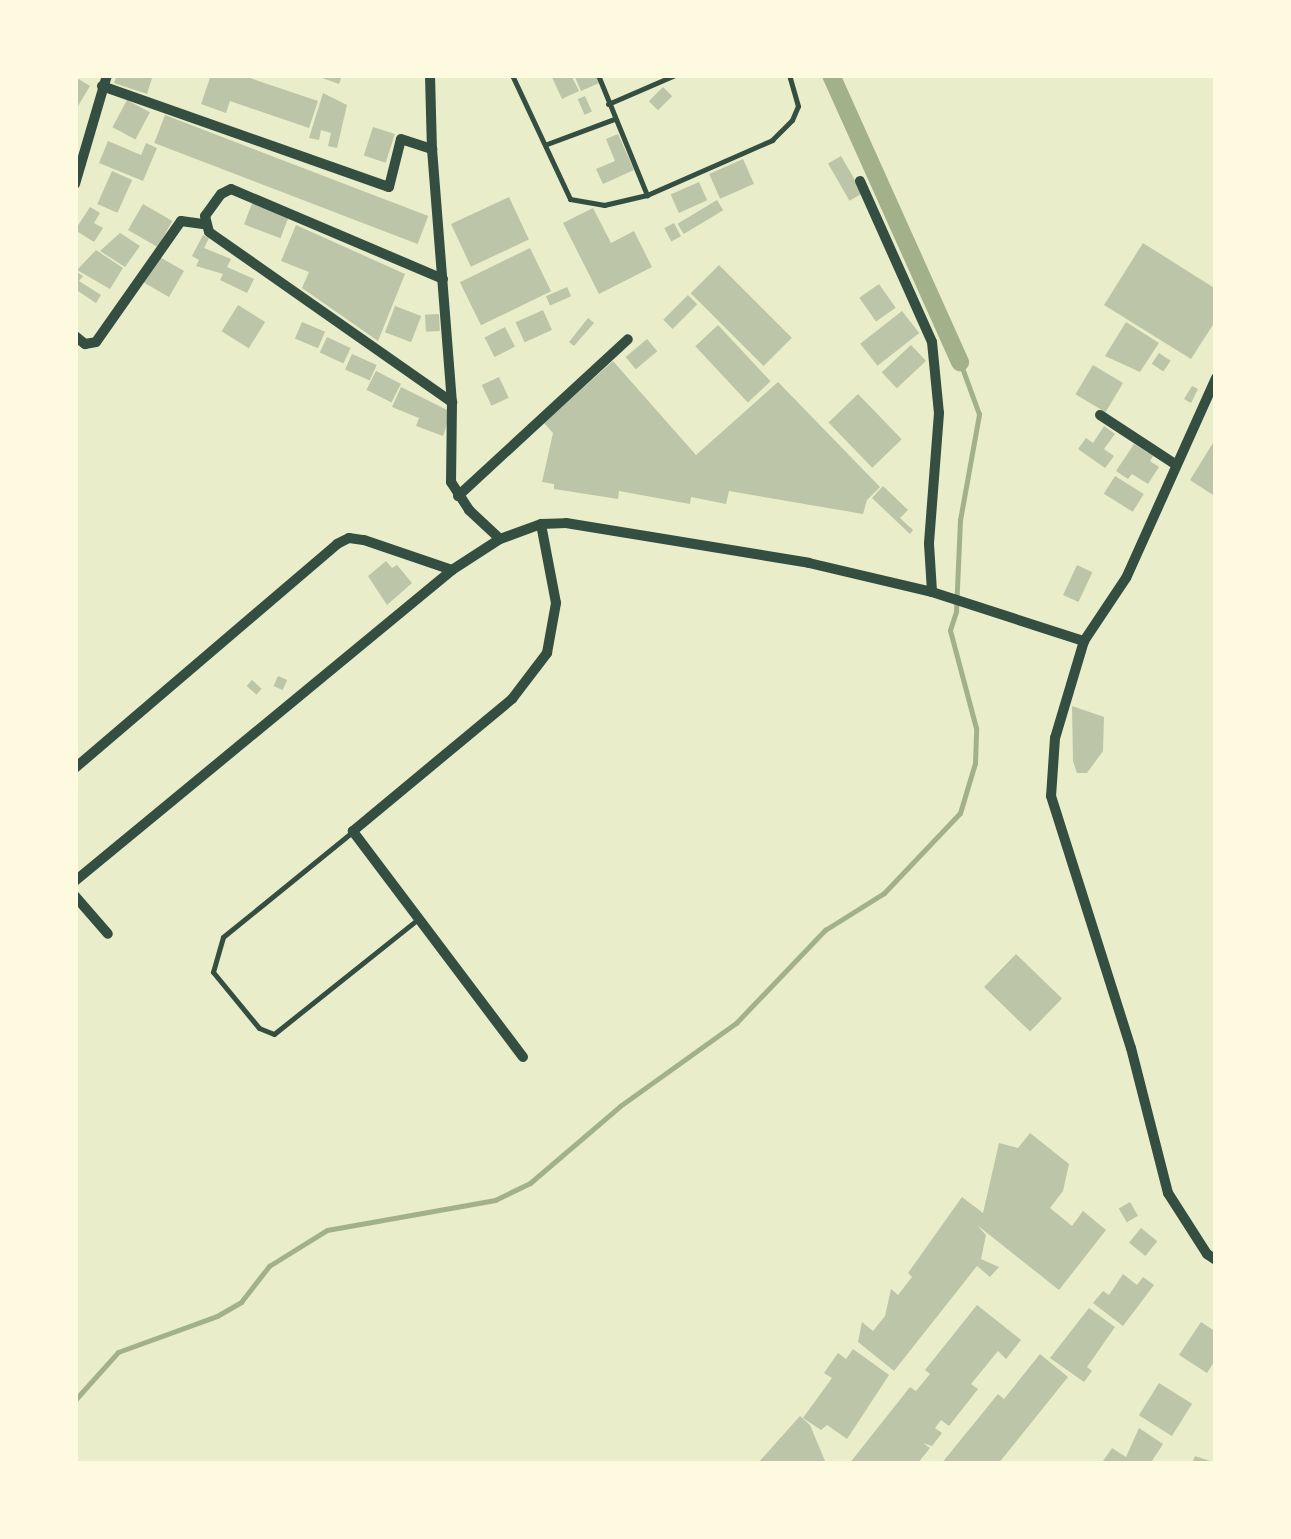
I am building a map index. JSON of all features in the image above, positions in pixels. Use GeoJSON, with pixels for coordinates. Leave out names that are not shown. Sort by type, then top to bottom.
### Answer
{"type":"FeatureCollection","features":[{"type":"Feature","properties":{"kind":"street"},"geometry":{"type":"LineString","coordinates":[[430,75],[452,402],[451,482],[458,496],[500,539]]}},
{"type":"Feature","properties":{"kind":"street"},"geometry":{"type":"LineString","coordinates":[[75,184],[99,114],[104,81],[389,188],[400,139],[432,149]]}},
{"type":"Feature","properties":{"kind":"street"},"geometry":{"type":"LineString","coordinates":[[860,181],[932,342],[939,413],[928,544],[932,592]]}},
{"type":"Feature","properties":{"kind":"street"},"geometry":{"type":"LineString","coordinates":[[204,224],[215,200],[231,189],[443,279]]}},
{"type":"Feature","properties":{"kind":"street"},"geometry":{"type":"LineString","coordinates":[[75,336],[85,344],[96,342],[180,220],[204,224],[209,232],[452,402]]}},
{"type":"Feature","properties":{"kind":"street"},"geometry":{"type":"LineString","coordinates":[[458,496],[628,340]]}},
{"type":"Feature","properties":{"kind":"street"},"geometry":{"type":"LineString","coordinates":[[1216,378],[1126,578],[1084,641],[1055,738],[1050,796],[1131,1048],[1168,1192],[1206,1254],[1216,1260]]}},
{"type":"Feature","properties":{"kind":"street"},"geometry":{"type":"LineString","coordinates":[[1100,415],[1176,464]]}},
{"type":"Feature","properties":{"kind":"street"},"geometry":{"type":"LineString","coordinates":[[75,881],[452,570],[500,539],[541,524],[566,523],[792,560],[932,592],[1084,641]]}},
{"type":"Feature","properties":{"kind":"street"},"geometry":{"type":"LineString","coordinates":[[524,1056],[353,831],[512,699],[547,654],[556,603],[541,524]]}},
{"type":"Feature","properties":{"kind":"street"},"geometry":{"type":"LineString","coordinates":[[75,768],[337,544],[349,538],[364,540],[452,570]]}},
{"type":"Feature","properties":{"kind":"street"},"geometry":{"type":"LineString","coordinates":[[75,896],[108,934]]}},
{"type":"Feature","properties":{"kind":"lane"},"geometry":{"type":"LineString","coordinates":[[512,75],[570,199],[604,205],[648,195],[772,140],[792,120],[798,106],[789,75]]}},
{"type":"Feature","properties":{"kind":"lane"},"geometry":{"type":"LineString","coordinates":[[598,75],[648,195]]}},
{"type":"Feature","properties":{"kind":"lane"},"geometry":{"type":"LineString","coordinates":[[608,104],[675,75]]}},
{"type":"Feature","properties":{"kind":"lane"},"geometry":{"type":"LineString","coordinates":[[547,144],[614,118]]}},
{"type":"Feature","properties":{"kind":"lane"},"geometry":{"type":"LineString","coordinates":[[353,831],[223,937],[212,972],[259,1028],[274,1034],[420,918]]}},
{"type":"Feature","properties":{"kind":"building"},"geometry":{"type":"Polygon","coordinates":[[[117,75],[153,75],[147,94],[114,83],[117,75]]]}},
{"type":"Feature","properties":{"kind":"building"},"geometry":{"type":"Polygon","coordinates":[[[211,75],[241,75],[318,101],[309,128],[230,101],[226,113],[201,104],[211,75]]]}},
{"type":"Feature","properties":{"kind":"building"},"geometry":{"type":"Polygon","coordinates":[[[314,75],[342,75],[339,84],[314,75]]]}},
{"type":"Feature","properties":{"kind":"building"},"geometry":{"type":"Polygon","coordinates":[[[551,75],[571,75],[579,91],[562,99],[551,75]]]}},
{"type":"Feature","properties":{"kind":"building"},"geometry":{"type":"Polygon","coordinates":[[[574,75],[596,75],[599,83],[581,91],[574,75]]]}},
{"type":"Feature","properties":{"kind":"building"},"geometry":{"type":"Polygon","coordinates":[[[75,77],[90,86],[75,111],[75,77]]]}},
{"type":"Feature","properties":{"kind":"building"},"geometry":{"type":"Polygon","coordinates":[[[663,87],[672,96],[658,110],[649,101],[663,87]]]}},
{"type":"Feature","properties":{"kind":"building"},"geometry":{"type":"Polygon","coordinates":[[[323,93],[347,105],[337,148],[328,146],[331,133],[321,130],[319,140],[309,138],[323,93]]]}},
{"type":"Feature","properties":{"kind":"building"},"geometry":{"type":"Polygon","coordinates":[[[585,96],[592,112],[585,115],[578,99],[585,96]]]}},
{"type":"Feature","properties":{"kind":"building"},"geometry":{"type":"Polygon","coordinates":[[[127,100],[150,112],[135,140],[112,127],[127,100]]]}},
{"type":"Feature","properties":{"kind":"building"},"geometry":{"type":"Polygon","coordinates":[[[165,115],[428,216],[418,244],[154,143],[165,115]]]}},
{"type":"Feature","properties":{"kind":"building"},"geometry":{"type":"Polygon","coordinates":[[[373,127],[395,134],[386,163],[364,156],[373,127]]]}},
{"type":"Feature","properties":{"kind":"building"},"geometry":{"type":"Polygon","coordinates":[[[618,134],[634,170],[603,184],[596,169],[615,161],[606,139],[618,134]]]}},
{"type":"Feature","properties":{"kind":"building"},"geometry":{"type":"Polygon","coordinates":[[[108,141],[141,155],[146,143],[157,148],[143,181],[99,163],[108,141]]]}},
{"type":"Feature","properties":{"kind":"building"},"geometry":{"type":"Polygon","coordinates":[[[841,156],[862,193],[850,201],[828,164],[841,156]]]}},
{"type":"Feature","properties":{"kind":"building"},"geometry":{"type":"Polygon","coordinates":[[[743,159],[754,184],[720,199],[709,174],[743,159]]]}},
{"type":"Feature","properties":{"kind":"building"},"geometry":{"type":"Polygon","coordinates":[[[112,171],[132,180],[117,213],[97,204],[112,171]]]}},
{"type":"Feature","properties":{"kind":"building"},"geometry":{"type":"Polygon","coordinates":[[[699,182],[707,200],[679,213],[671,195],[699,182]]]}},
{"type":"Feature","properties":{"kind":"building"},"geometry":{"type":"Polygon","coordinates":[[[509,197],[529,240],[471,267],[451,224],[509,197]]]}},
{"type":"Feature","properties":{"kind":"building"},"geometry":{"type":"Polygon","coordinates":[[[717,200],[723,210],[684,234],[678,224],[717,200]]]}},
{"type":"Feature","properties":{"kind":"building"},"geometry":{"type":"Polygon","coordinates":[[[253,201],[289,215],[280,238],[244,224],[253,201]]]}},
{"type":"Feature","properties":{"kind":"building"},"geometry":{"type":"Polygon","coordinates":[[[143,204],[172,221],[157,247],[128,230],[143,204]]]}},
{"type":"Feature","properties":{"kind":"building"},"geometry":{"type":"Polygon","coordinates":[[[90,207],[100,213],[94,223],[103,228],[94,242],[75,230],[90,207]]]}},
{"type":"Feature","properties":{"kind":"building"},"geometry":{"type":"Polygon","coordinates":[[[593,208],[611,243],[634,231],[652,267],[599,294],[563,223],[593,208]]]}},
{"type":"Feature","properties":{"kind":"building"},"geometry":{"type":"Polygon","coordinates":[[[674,223],[681,236],[671,241],[664,228],[674,223]]]}},
{"type":"Feature","properties":{"kind":"building"},"geometry":{"type":"Polygon","coordinates":[[[296,225],[405,274],[378,341],[302,288],[309,272],[281,261],[296,225]]]}},
{"type":"Feature","properties":{"kind":"building"},"geometry":{"type":"Polygon","coordinates":[[[120,233],[140,246],[125,267],[100,251],[120,233]]]}},
{"type":"Feature","properties":{"kind":"building"},"geometry":{"type":"Polygon","coordinates":[[[203,235],[209,238],[204,248],[231,259],[227,267],[254,279],[247,293],[220,280],[223,274],[196,266],[199,260],[192,256],[203,235]]]}},
{"type":"Feature","properties":{"kind":"building"},"geometry":{"type":"Polygon","coordinates":[[[1143,243],[1216,289],[1216,320],[1191,359],[1104,305],[1143,243]]]}},
{"type":"Feature","properties":{"kind":"building"},"geometry":{"type":"Polygon","coordinates":[[[530,248],[551,291],[481,325],[460,282],[530,248]]]}},
{"type":"Feature","properties":{"kind":"building"},"geometry":{"type":"Polygon","coordinates":[[[96,250],[123,268],[110,289],[77,270],[96,250]]]}},
{"type":"Feature","properties":{"kind":"building"},"geometry":{"type":"Polygon","coordinates":[[[158,256],[184,271],[169,297],[143,282],[158,256]]]}},
{"type":"Feature","properties":{"kind":"building"},"geometry":{"type":"Polygon","coordinates":[[[719,265],[792,338],[764,366],[691,293],[719,265]]]}},
{"type":"Feature","properties":{"kind":"building"},"geometry":{"type":"Polygon","coordinates":[[[75,271],[83,276],[79,281],[101,295],[96,303],[75,289],[75,271]]]}},
{"type":"Feature","properties":{"kind":"building"},"geometry":{"type":"Polygon","coordinates":[[[879,284],[896,308],[876,322],[859,298],[879,284]]]}},
{"type":"Feature","properties":{"kind":"building"},"geometry":{"type":"Polygon","coordinates":[[[567,287],[571,296],[550,305],[546,296],[567,287]]]}},
{"type":"Feature","properties":{"kind":"building"},"geometry":{"type":"Polygon","coordinates":[[[688,295],[697,304],[672,329],[663,320],[688,295]]]}},
{"type":"Feature","properties":{"kind":"building"},"geometry":{"type":"Polygon","coordinates":[[[238,305],[265,322],[249,348],[222,331],[238,305]]]}},
{"type":"Feature","properties":{"kind":"building"},"geometry":{"type":"Polygon","coordinates":[[[395,306],[421,316],[411,342],[385,332],[395,306]]]}},
{"type":"Feature","properties":{"kind":"building"},"geometry":{"type":"Polygon","coordinates":[[[543,310],[552,330],[525,342],[516,322],[543,310]]]}},
{"type":"Feature","properties":{"kind":"building"},"geometry":{"type":"Polygon","coordinates":[[[902,311],[919,333],[877,366],[860,344],[902,311]]]}},
{"type":"Feature","properties":{"kind":"building"},"geometry":{"type":"Polygon","coordinates":[[[439,314],[440,331],[426,332],[425,315],[439,314]]]}},
{"type":"Feature","properties":{"kind":"building"},"geometry":{"type":"Polygon","coordinates":[[[588,318],[594,323],[574,346],[569,342],[588,318]]]}},
{"type":"Feature","properties":{"kind":"building"},"geometry":{"type":"Polygon","coordinates":[[[302,322],[325,332],[318,348],[295,339],[302,322]]]}},
{"type":"Feature","properties":{"kind":"building"},"geometry":{"type":"Polygon","coordinates":[[[1126,322],[1159,343],[1140,372],[1105,356],[1126,322]]]}},
{"type":"Feature","properties":{"kind":"building"},"geometry":{"type":"Polygon","coordinates":[[[718,325],[771,381],[748,402],[695,346],[718,325]]]}},
{"type":"Feature","properties":{"kind":"building"},"geometry":{"type":"Polygon","coordinates":[[[505,327],[515,347],[494,357],[485,337],[505,327]]]}},
{"type":"Feature","properties":{"kind":"building"},"geometry":{"type":"Polygon","coordinates":[[[327,337],[351,348],[343,363],[320,352],[327,337]]]}},
{"type":"Feature","properties":{"kind":"building"},"geometry":{"type":"Polygon","coordinates":[[[647,339],[657,351],[636,369],[626,357],[647,339]]]}},
{"type":"Feature","properties":{"kind":"building"},"geometry":{"type":"Polygon","coordinates":[[[911,345],[926,361],[897,388],[882,372],[911,345]]]}},
{"type":"Feature","properties":{"kind":"building"},"geometry":{"type":"Polygon","coordinates":[[[1159,353],[1171,361],[1163,372],[1152,364],[1159,353]]]}},
{"type":"Feature","properties":{"kind":"building"},"geometry":{"type":"Polygon","coordinates":[[[352,354],[377,365],[370,381],[345,370],[352,354]]]}},
{"type":"Feature","properties":{"kind":"building"},"geometry":{"type":"Polygon","coordinates":[[[613,361],[696,455],[778,382],[880,487],[867,500],[863,514],[729,491],[726,504],[691,497],[690,504],[619,491],[618,499],[554,489],[554,484],[542,482],[553,433],[544,423],[613,361]]]}},
{"type":"Feature","properties":{"kind":"building"},"geometry":{"type":"Polygon","coordinates":[[[1093,365],[1123,383],[1105,412],[1075,394],[1093,365]]]}},
{"type":"Feature","properties":{"kind":"building"},"geometry":{"type":"Polygon","coordinates":[[[376,371],[401,384],[391,402],[366,390],[376,371]]]}},
{"type":"Feature","properties":{"kind":"building"},"geometry":{"type":"Polygon","coordinates":[[[499,377],[509,398],[492,406],[482,385],[499,377]]]}},
{"type":"Feature","properties":{"kind":"building"},"geometry":{"type":"Polygon","coordinates":[[[1192,386],[1198,389],[1191,403],[1184,399],[1192,386]]]}},
{"type":"Feature","properties":{"kind":"building"},"geometry":{"type":"Polygon","coordinates":[[[401,387],[451,412],[443,436],[416,426],[419,418],[392,407],[401,387]]]}},
{"type":"Feature","properties":{"kind":"building"},"geometry":{"type":"Polygon","coordinates":[[[858,394],[902,439],[872,468],[829,422],[858,394]]]}},
{"type":"Feature","properties":{"kind":"building"},"geometry":{"type":"Polygon","coordinates":[[[1104,426],[1115,434],[1104,449],[1114,456],[1105,468],[1078,449],[1086,438],[1093,443],[1104,426]]]}},
{"type":"Feature","properties":{"kind":"building"},"geometry":{"type":"Polygon","coordinates":[[[1216,438],[1216,497],[1190,480],[1216,438]]]}},
{"type":"Feature","properties":{"kind":"building"},"geometry":{"type":"Polygon","coordinates":[[[1134,444],[1153,456],[1150,461],[1159,467],[1148,484],[1132,474],[1128,479],[1116,471],[1134,444]]]}},
{"type":"Feature","properties":{"kind":"building"},"geometry":{"type":"Polygon","coordinates":[[[1115,476],[1144,494],[1133,512],[1104,494],[1115,476]]]}},
{"type":"Feature","properties":{"kind":"building"},"geometry":{"type":"Polygon","coordinates":[[[883,486],[908,510],[900,518],[913,530],[910,534],[872,498],[883,486]]]}},
{"type":"Feature","properties":{"kind":"building"},"geometry":{"type":"Polygon","coordinates":[[[386,561],[392,568],[397,565],[412,583],[387,605],[368,576],[386,561]]]}},
{"type":"Feature","properties":{"kind":"building"},"geometry":{"type":"Polygon","coordinates":[[[1077,565],[1092,572],[1078,602],[1063,595],[1077,565]]]}},
{"type":"Feature","properties":{"kind":"building"},"geometry":{"type":"Polygon","coordinates":[[[278,676],[287,680],[283,690],[274,686],[278,676]]]}},
{"type":"Feature","properties":{"kind":"building"},"geometry":{"type":"Polygon","coordinates":[[[252,680],[262,689],[256,695],[247,686],[252,680]]]}},
{"type":"Feature","properties":{"kind":"building"},"geometry":{"type":"Polygon","coordinates":[[[1072,706],[1104,717],[1103,751],[1087,773],[1077,773],[1073,761],[1072,706]]]}},
{"type":"Feature","properties":{"kind":"building"},"geometry":{"type":"Polygon","coordinates":[[[1016,954],[1062,998],[1030,1032],[984,987],[1016,954]]]}},
{"type":"Feature","properties":{"kind":"building"},"geometry":{"type":"Polygon","coordinates":[[[1030,1133],[1069,1164],[1063,1191],[1050,1208],[1072,1226],[1083,1211],[1106,1230],[1059,1290],[977,1225],[986,1235],[981,1259],[999,1267],[990,1277],[977,1266],[894,1371],[858,1342],[862,1322],[873,1331],[885,1316],[891,1289],[898,1295],[912,1277],[908,1273],[962,1197],[983,1213],[999,1143],[1018,1148],[1030,1133]]]}},
{"type":"Feature","properties":{"kind":"building"},"geometry":{"type":"Polygon","coordinates":[[[1130,1202],[1138,1216],[1127,1222],[1119,1208],[1130,1202]]]}},
{"type":"Feature","properties":{"kind":"building"},"geometry":{"type":"Polygon","coordinates":[[[1141,1228],[1157,1241],[1145,1256],[1129,1243],[1141,1228]]]}},
{"type":"Feature","properties":{"kind":"building"},"geometry":{"type":"Polygon","coordinates":[[[1123,1274],[1137,1285],[1143,1277],[1154,1285],[1123,1326],[1093,1303],[1103,1291],[1109,1295],[1123,1274]]]}},
{"type":"Feature","properties":{"kind":"building"},"geometry":{"type":"Polygon","coordinates":[[[977,1305],[1021,1340],[1006,1359],[998,1351],[971,1384],[978,1389],[949,1426],[941,1420],[935,1428],[942,1433],[932,1446],[923,1443],[930,1448],[917,1464],[849,1464],[910,1387],[916,1391],[930,1374],[925,1370],[977,1305]]]}},
{"type":"Feature","properties":{"kind":"building"},"geometry":{"type":"Polygon","coordinates":[[[1089,1308],[1115,1327],[1087,1367],[1092,1371],[1084,1382],[1050,1358],[1089,1308]]]}},
{"type":"Feature","properties":{"kind":"building"},"geometry":{"type":"Polygon","coordinates":[[[1201,1322],[1216,1332],[1216,1359],[1207,1373],[1179,1355],[1201,1322]]]}},
{"type":"Feature","properties":{"kind":"building"},"geometry":{"type":"Polygon","coordinates":[[[853,1349],[889,1375],[847,1439],[827,1425],[821,1430],[803,1418],[832,1378],[824,1373],[838,1353],[846,1359],[853,1349]]]}},
{"type":"Feature","properties":{"kind":"building"},"geometry":{"type":"Polygon","coordinates":[[[1040,1354],[1068,1377],[998,1464],[941,1464],[998,1394],[1004,1399],[1040,1354]]]}},
{"type":"Feature","properties":{"kind":"building"},"geometry":{"type":"Polygon","coordinates":[[[1159,1383],[1192,1404],[1172,1436],[1139,1415],[1159,1383]]]}},
{"type":"Feature","properties":{"kind":"building"},"geometry":{"type":"Polygon","coordinates":[[[800,1416],[810,1425],[825,1461],[757,1464],[800,1416]]]}},
{"type":"Feature","properties":{"kind":"building"},"geometry":{"type":"Polygon","coordinates":[[[1139,1428],[1163,1444],[1150,1464],[1101,1464],[1112,1448],[1126,1457],[1139,1428]]]}},
{"type":"Feature","properties":{"kind":"building"},"geometry":{"type":"Polygon","coordinates":[[[1195,1456],[1216,1463],[1216,1464],[1192,1464],[1195,1456]]]}},
{"type":"Feature","properties":{"kind":"waterway"},"geometry":{"type":"LineString","coordinates":[[831,75],[960,362]]}},
{"type":"Feature","properties":{"kind":"waterway"},"geometry":{"type":"LineString","coordinates":[[75,1400],[118,1352],[217,1316],[241,1302],[269,1266],[327,1230],[495,1200],[530,1183],[620,1106],[736,1023],[825,930],[884,893],[960,813],[975,763],[976,728],[950,630],[956,611],[960,520],[979,414],[960,362]]}}]}
